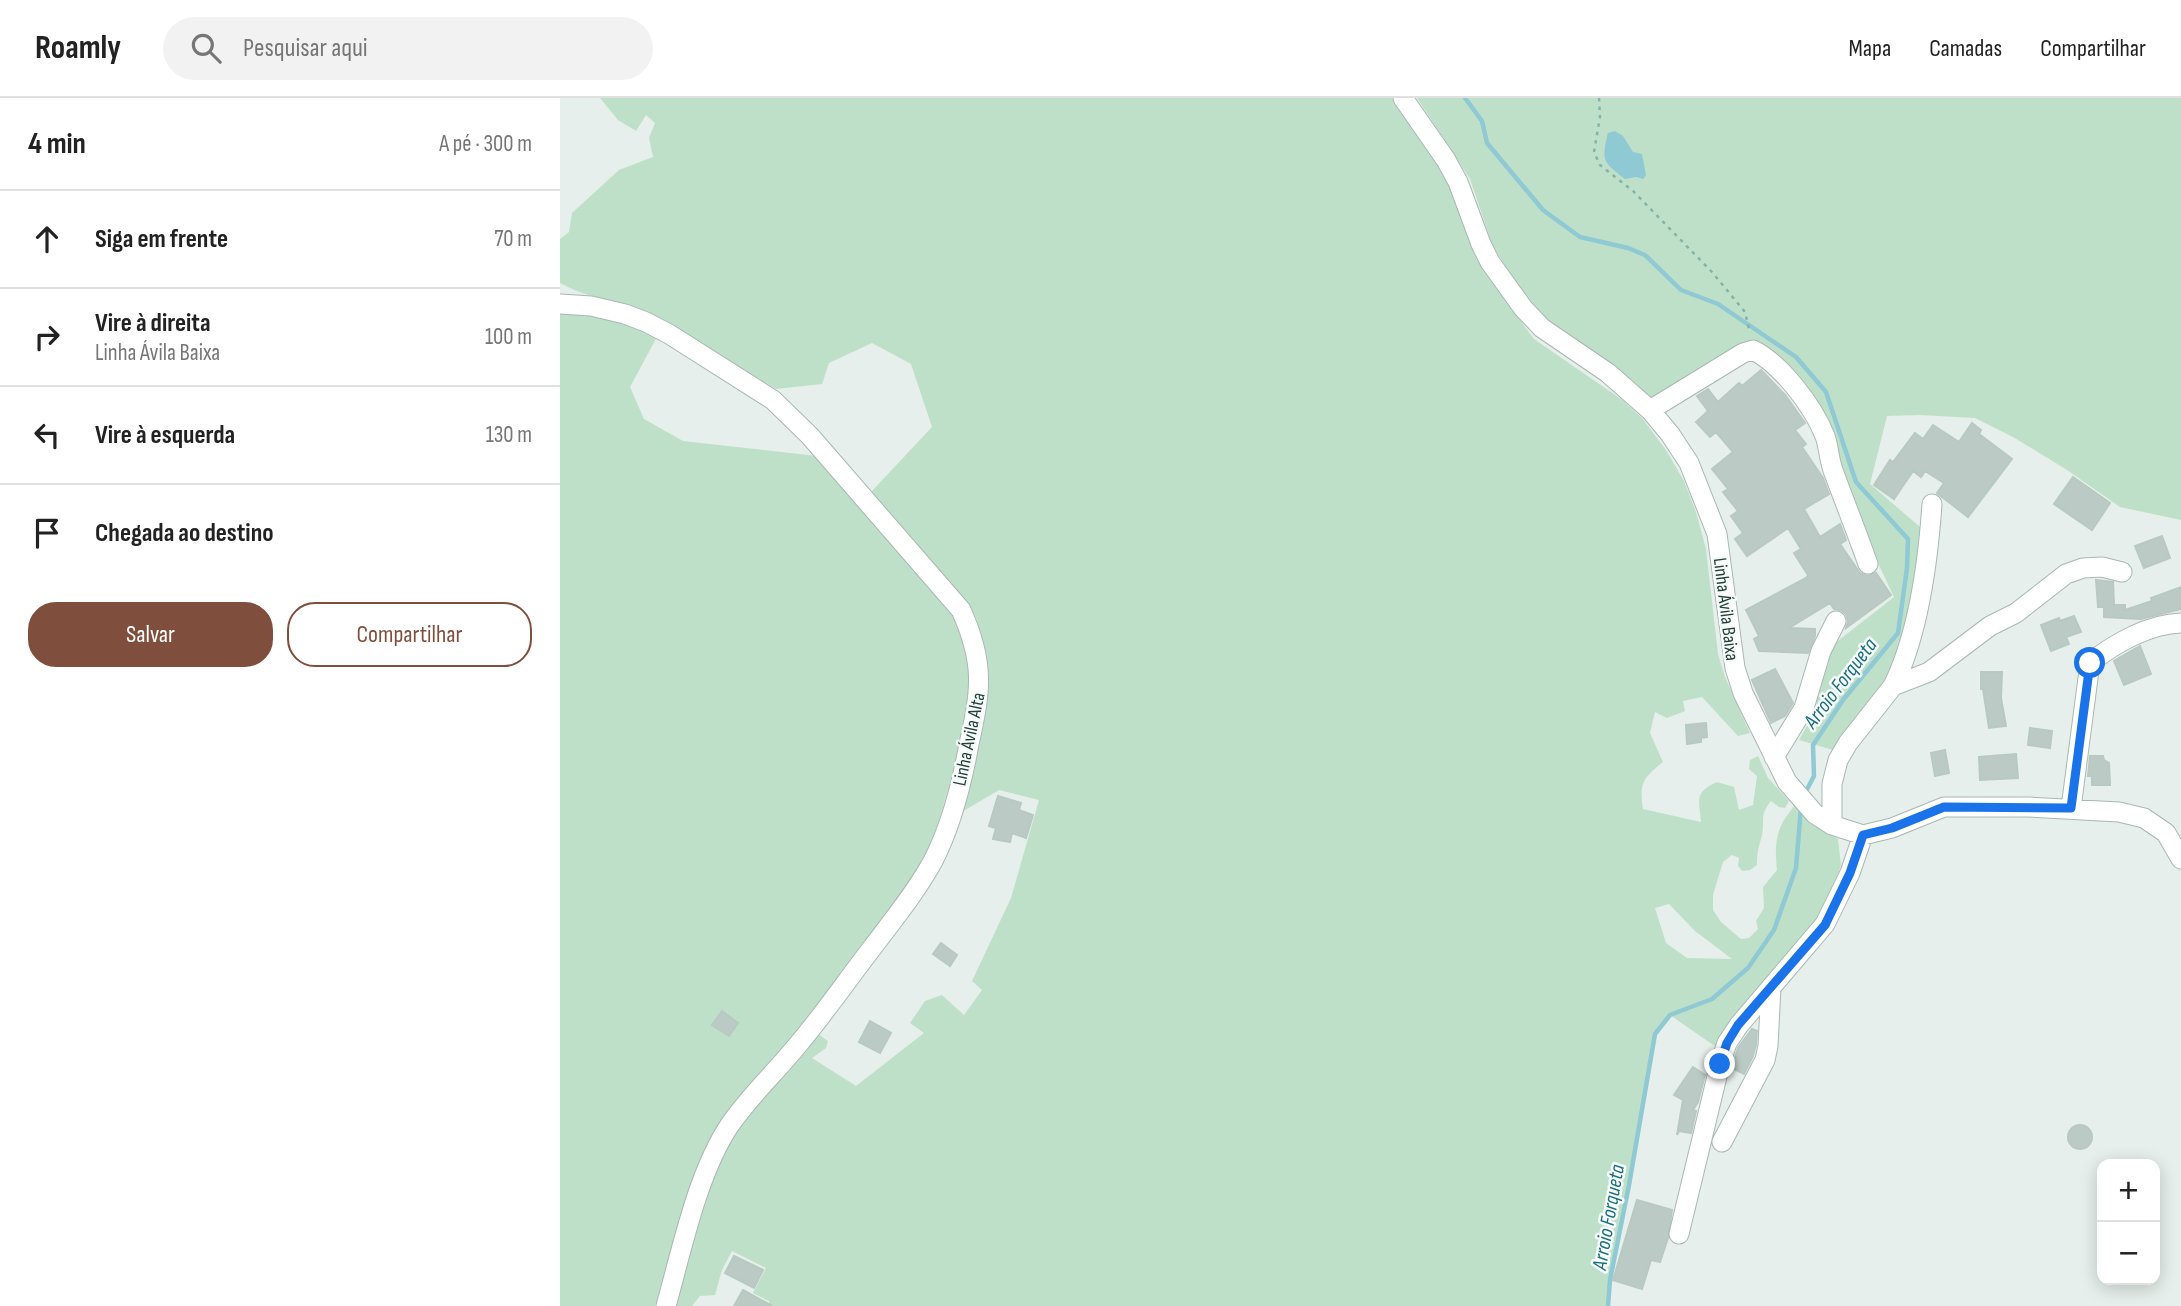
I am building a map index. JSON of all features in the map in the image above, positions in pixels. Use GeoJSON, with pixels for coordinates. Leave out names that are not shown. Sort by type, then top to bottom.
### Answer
{"type":"FeatureCollection","features":[{"type":"Feature","properties":{"kind":"street","name":"Linha Ávila Baixa"},"geometry":{"type":"LineString","coordinates":[[1403,98],[1446,160],[1458,182],[1485,253],[1523,308],[1542,328],[1608,373],[1650,410],[1689,463],[1713,523],[1721,560],[1735,668],[1743,693],[1787,782],[1815,814],[1832,825],[1863,835]]}},
{"type":"Feature","properties":{"kind":"street"},"geometry":{"type":"LineString","coordinates":[[560,291],[591,306]]}},
{"type":"Feature","properties":{"kind":"street","name":"Linha Ávila Alta"},"geometry":{"type":"LineString","coordinates":[[560,304],[591,306],[625,314],[669,334],[757,388],[790,414],[961,610],[973,640],[980,675],[980,692],[966,760],[933,859],[904,904],[802,1041],[728,1128],[717,1147],[693,1208],[666,1306]]}},
{"type":"Feature","properties":{"kind":"street"},"geometry":{"type":"LineString","coordinates":[[1650,410],[1753,349],[1766,356],[1791,382],[1820,426],[1833,472],[1868,564]]}},
{"type":"Feature","properties":{"kind":"street"},"geometry":{"type":"LineString","coordinates":[[1832,825],[1832,783],[1838,760],[1848,743],[1893,686],[1905,662],[1925,569],[1932,504]]}},
{"type":"Feature","properties":{"kind":"street"},"geometry":{"type":"LineString","coordinates":[[1893,686],[1929,672],[1990,626],[2016,613],[2066,574],[2083,568],[2102,566],[2122,572]]}},
{"type":"Feature","properties":{"kind":"street"},"geometry":{"type":"LineString","coordinates":[[1774,757],[1804,708],[1821,651],[1836,621]]}},
{"type":"Feature","properties":{"kind":"street"},"geometry":{"type":"LineString","coordinates":[[2071,808],[2090,663],[2103,653],[2144,632],[2167,624],[2181,623]]}},
{"type":"Feature","properties":{"kind":"street"},"geometry":{"type":"LineString","coordinates":[[1679,1234],[1727,1043],[1738,1025],[1825,925],[1850,873],[1863,835],[1892,828],[1944,807],[2071,808],[2119,812],[2144,818],[2166,833],[2181,859]]}},
{"type":"Feature","properties":{"kind":"street"},"geometry":{"type":"LineString","coordinates":[[1722,1142],[1765,1060],[1771,987]]}},
{"type":"Feature","properties":{"kind":"path"},"geometry":{"type":"LineString","coordinates":[[1598,98],[1600,117],[1594,152],[1600,165],[1633,191],[1712,272],[1745,312],[1750,336]]}},
{"type":"Feature","properties":{"kind":"green space"},"geometry":{"type":"Polygon","coordinates":[[[600,98],[1392,98],[1436,159],[1452,190],[1477,260],[1522,323],[1534,339],[1621,399],[1642,418],[1666,450],[1684,481],[1696,512],[1706,549],[1718,654],[1725,677],[1750,733],[1738,736],[1702,697],[1683,701],[1685,711],[1667,718],[1655,712],[1650,733],[1663,762],[1644,782],[1643,809],[1701,822],[1701,793],[1717,782],[1734,787],[1739,810],[1753,805],[1757,776],[1749,769],[1750,760],[1758,756],[1768,778],[1789,801],[1785,808],[1771,801],[1765,810],[1757,865],[1742,871],[1738,866],[1739,858],[1732,855],[1723,862],[1713,895],[1713,910],[1721,922],[1741,939],[1749,938],[1758,929],[1756,921],[1764,908],[1763,887],[1777,870],[1776,851],[1780,827],[1796,804],[1816,826],[1838,839],[1841,865],[1828,905],[1716,1047],[1670,1015],[1655,1034],[1610,1280],[1608,1306],[769,1306],[769,1301],[753,1293],[766,1268],[732,1251],[722,1270],[715,1295],[700,1296],[692,1306],[670,1306],[698,1211],[730,1133],[815,1032],[828,1041],[826,1048],[812,1058],[856,1086],[924,1033],[910,1023],[925,1001],[942,995],[964,1015],[982,990],[972,981],[1011,898],[1039,800],[999,790],[960,813],[987,669],[983,641],[976,618],[963,598],[871,492],[932,427],[911,364],[872,343],[829,363],[822,384],[776,389],[645,311],[591,296],[560,283],[560,239],[569,232],[572,213],[619,170],[653,157],[649,138],[655,123],[646,115],[636,131],[618,120],[600,98]],[[1669,904],[1655,908],[1666,943],[1687,958],[1732,959],[1695,931],[1669,904]]]}},
{"type":"Feature","properties":{"kind":"green space"},"geometry":{"type":"Polygon","coordinates":[[[1417,98],[2181,98],[2181,520],[2120,507],[2067,470],[2013,437],[1975,418],[1887,416],[1870,484],[1920,527],[1922,556],[1901,660],[1833,750],[1799,740],[1816,710],[1820,665],[1825,651],[1894,597],[1863,531],[1842,477],[1834,439],[1758,347],[1649,401],[1553,326],[1523,296],[1492,244],[1470,179],[1417,98]]]}},
{"type":"Feature","properties":{"kind":"green space"},"geometry":{"type":"Polygon","coordinates":[[[560,311],[610,319],[658,335],[630,387],[644,419],[683,441],[817,456],[954,615],[966,644],[972,687],[959,754],[935,834],[919,867],[798,1034],[735,1105],[655,1306],[560,1306],[560,311]]]}},
{"type":"Feature","properties":{"kind":"water"},"geometry":{"type":"Polygon","coordinates":[[[1615,131],[1623,136],[1633,152],[1642,154],[1646,175],[1643,179],[1625,179],[1608,164],[1605,150],[1608,133],[1615,131]]]}},
{"type":"Feature","properties":{"kind":"building"},"geometry":{"type":"Polygon","coordinates":[[[1761,370],[1785,395],[1805,423],[1795,430],[1806,444],[1802,447],[1823,478],[1829,494],[1804,509],[1820,537],[1840,524],[1846,540],[1840,544],[1860,573],[1867,576],[1876,573],[1891,595],[1846,628],[1846,614],[1834,609],[1830,603],[1789,628],[1815,629],[1808,653],[1759,651],[1754,639],[1759,636],[1746,610],[1806,578],[1808,575],[1794,553],[1801,549],[1788,528],[1747,556],[1735,539],[1743,533],[1731,516],[1738,511],[1723,492],[1728,489],[1712,469],[1733,452],[1716,432],[1710,437],[1696,422],[1708,411],[1697,396],[1708,389],[1718,402],[1739,383],[1742,386],[1761,370]]]}},
{"type":"Feature","properties":{"kind":"building"},"geometry":{"type":"Polygon","coordinates":[[[1972,423],[1981,430],[1979,434],[2012,459],[1968,517],[1937,493],[1944,483],[1925,471],[1921,477],[1913,471],[1894,499],[1874,485],[1890,460],[1893,462],[1915,433],[1923,439],[1933,425],[1959,442],[1972,423]]]}},
{"type":"Feature","properties":{"kind":"building"},"geometry":{"type":"Polygon","coordinates":[[[2073,477],[2110,503],[2092,530],[2054,504],[2073,477]]]}},
{"type":"Feature","properties":{"kind":"building"},"geometry":{"type":"Polygon","coordinates":[[[2162,536],[2170,558],[2144,568],[2135,546],[2162,536]]]}},
{"type":"Feature","properties":{"kind":"building"},"geometry":{"type":"Polygon","coordinates":[[[2096,580],[2113,582],[2114,605],[2125,605],[2125,610],[2181,587],[2181,609],[2141,619],[2104,617],[2104,607],[2098,607],[2096,580]]]}},
{"type":"Feature","properties":{"kind":"building"},"geometry":{"type":"Polygon","coordinates":[[[2074,616],[2081,632],[2066,637],[2069,644],[2051,651],[2041,625],[2074,616]]]}},
{"type":"Feature","properties":{"kind":"building"},"geometry":{"type":"Polygon","coordinates":[[[2140,646],[2151,674],[2124,685],[2114,661],[2140,646]]]}},
{"type":"Feature","properties":{"kind":"building"},"geometry":{"type":"Polygon","coordinates":[[[1775,669],[1793,703],[1785,716],[1771,723],[1752,680],[1775,669]]]}},
{"type":"Feature","properties":{"kind":"building"},"geometry":{"type":"Polygon","coordinates":[[[1981,672],[2002,672],[2001,698],[2006,726],[1989,728],[1981,689],[1981,672]]]}},
{"type":"Feature","properties":{"kind":"building"},"geometry":{"type":"Polygon","coordinates":[[[1706,723],[1707,737],[1701,738],[1701,742],[1687,744],[1686,725],[1706,723]]]}},
{"type":"Feature","properties":{"kind":"building"},"geometry":{"type":"Polygon","coordinates":[[[2030,728],[2052,731],[2050,748],[2028,745],[2030,728]]]}},
{"type":"Feature","properties":{"kind":"building"},"geometry":{"type":"Polygon","coordinates":[[[1945,750],[1949,773],[1935,776],[1931,753],[1945,750]]]}},
{"type":"Feature","properties":{"kind":"building"},"geometry":{"type":"Polygon","coordinates":[[[2016,754],[2018,778],[1980,780],[1979,757],[2016,754]]]}},
{"type":"Feature","properties":{"kind":"building"},"geometry":{"type":"Polygon","coordinates":[[[2090,756],[2103,756],[2109,763],[2110,785],[2092,785],[2092,776],[2088,776],[2090,756]]]}},
{"type":"Feature","properties":{"kind":"building"},"geometry":{"type":"Polygon","coordinates":[[[998,796],[1021,803],[1019,810],[1033,815],[1026,838],[1012,833],[1010,842],[993,839],[996,828],[989,826],[998,796]]]}},
{"type":"Feature","properties":{"kind":"building"},"geometry":{"type":"Polygon","coordinates":[[[941,943],[957,955],[950,966],[933,954],[941,943]]]}},
{"type":"Feature","properties":{"kind":"building"},"geometry":{"type":"Polygon","coordinates":[[[722,1011],[738,1023],[729,1036],[712,1025],[722,1011]]]}},
{"type":"Feature","properties":{"kind":"building"},"geometry":{"type":"Polygon","coordinates":[[[870,1021],[891,1033],[880,1053],[859,1042],[870,1021]]]}},
{"type":"Feature","properties":{"kind":"building"},"geometry":{"type":"Polygon","coordinates":[[[1752,1029],[1757,1031],[1756,1044],[1744,1074],[1732,1068],[1738,1048],[1752,1029]]]}},
{"type":"Feature","properties":{"kind":"building"},"geometry":{"type":"Polygon","coordinates":[[[1693,1067],[1705,1075],[1698,1102],[1693,1110],[1696,1111],[1691,1133],[1679,1131],[1677,1135],[1683,1100],[1674,1095],[1693,1067]]]}},
{"type":"Feature","properties":{"kind":"building"},"geometry":{"type":"Polygon","coordinates":[[[2075,1125],[2085,1125],[2092,1132],[2092,1142],[2085,1149],[2075,1149],[2068,1142],[2068,1132],[2075,1125]]]}},
{"type":"Feature","properties":{"kind":"building"},"geometry":{"type":"Polygon","coordinates":[[[1637,1200],[1672,1210],[1668,1238],[1660,1262],[1651,1260],[1642,1289],[1613,1280],[1637,1200]]]}},
{"type":"Feature","properties":{"kind":"building"},"geometry":{"type":"Polygon","coordinates":[[[734,1256],[763,1270],[754,1288],[725,1273],[734,1256]]]}},
{"type":"Feature","properties":{"kind":"building"},"geometry":{"type":"Polygon","coordinates":[[[743,1290],[772,1306],[734,1306],[743,1290]]]}},
{"type":"Feature","properties":{"kind":"waterway","name":"Arroio Forqueta"},"geometry":{"type":"LineString","coordinates":[[1465,98],[1482,121],[1487,143],[1543,210],[1580,237],[1628,248],[1645,255],[1681,290],[1718,304],[1796,357],[1826,392],[1856,482],[1908,539],[1898,633],[1843,700],[1813,745],[1814,776],[1804,795]]}},
{"type":"Feature","properties":{"kind":"waterway","name":"Arroio Forqueta"},"geometry":{"type":"LineString","coordinates":[[1608,1306],[1610,1280],[1655,1034],[1670,1015],[1712,999],[1748,968],[1774,930],[1796,868],[1801,807]]}},
{"type":"Feature","properties":{"kind":"route"},"geometry":{"type":"LineString","coordinates":[[1720,1064],[1727,1043],[1738,1025],[1825,925],[1850,873],[1863,835],[1892,828],[1944,807],[2071,808],[2090,663]]}}]}
